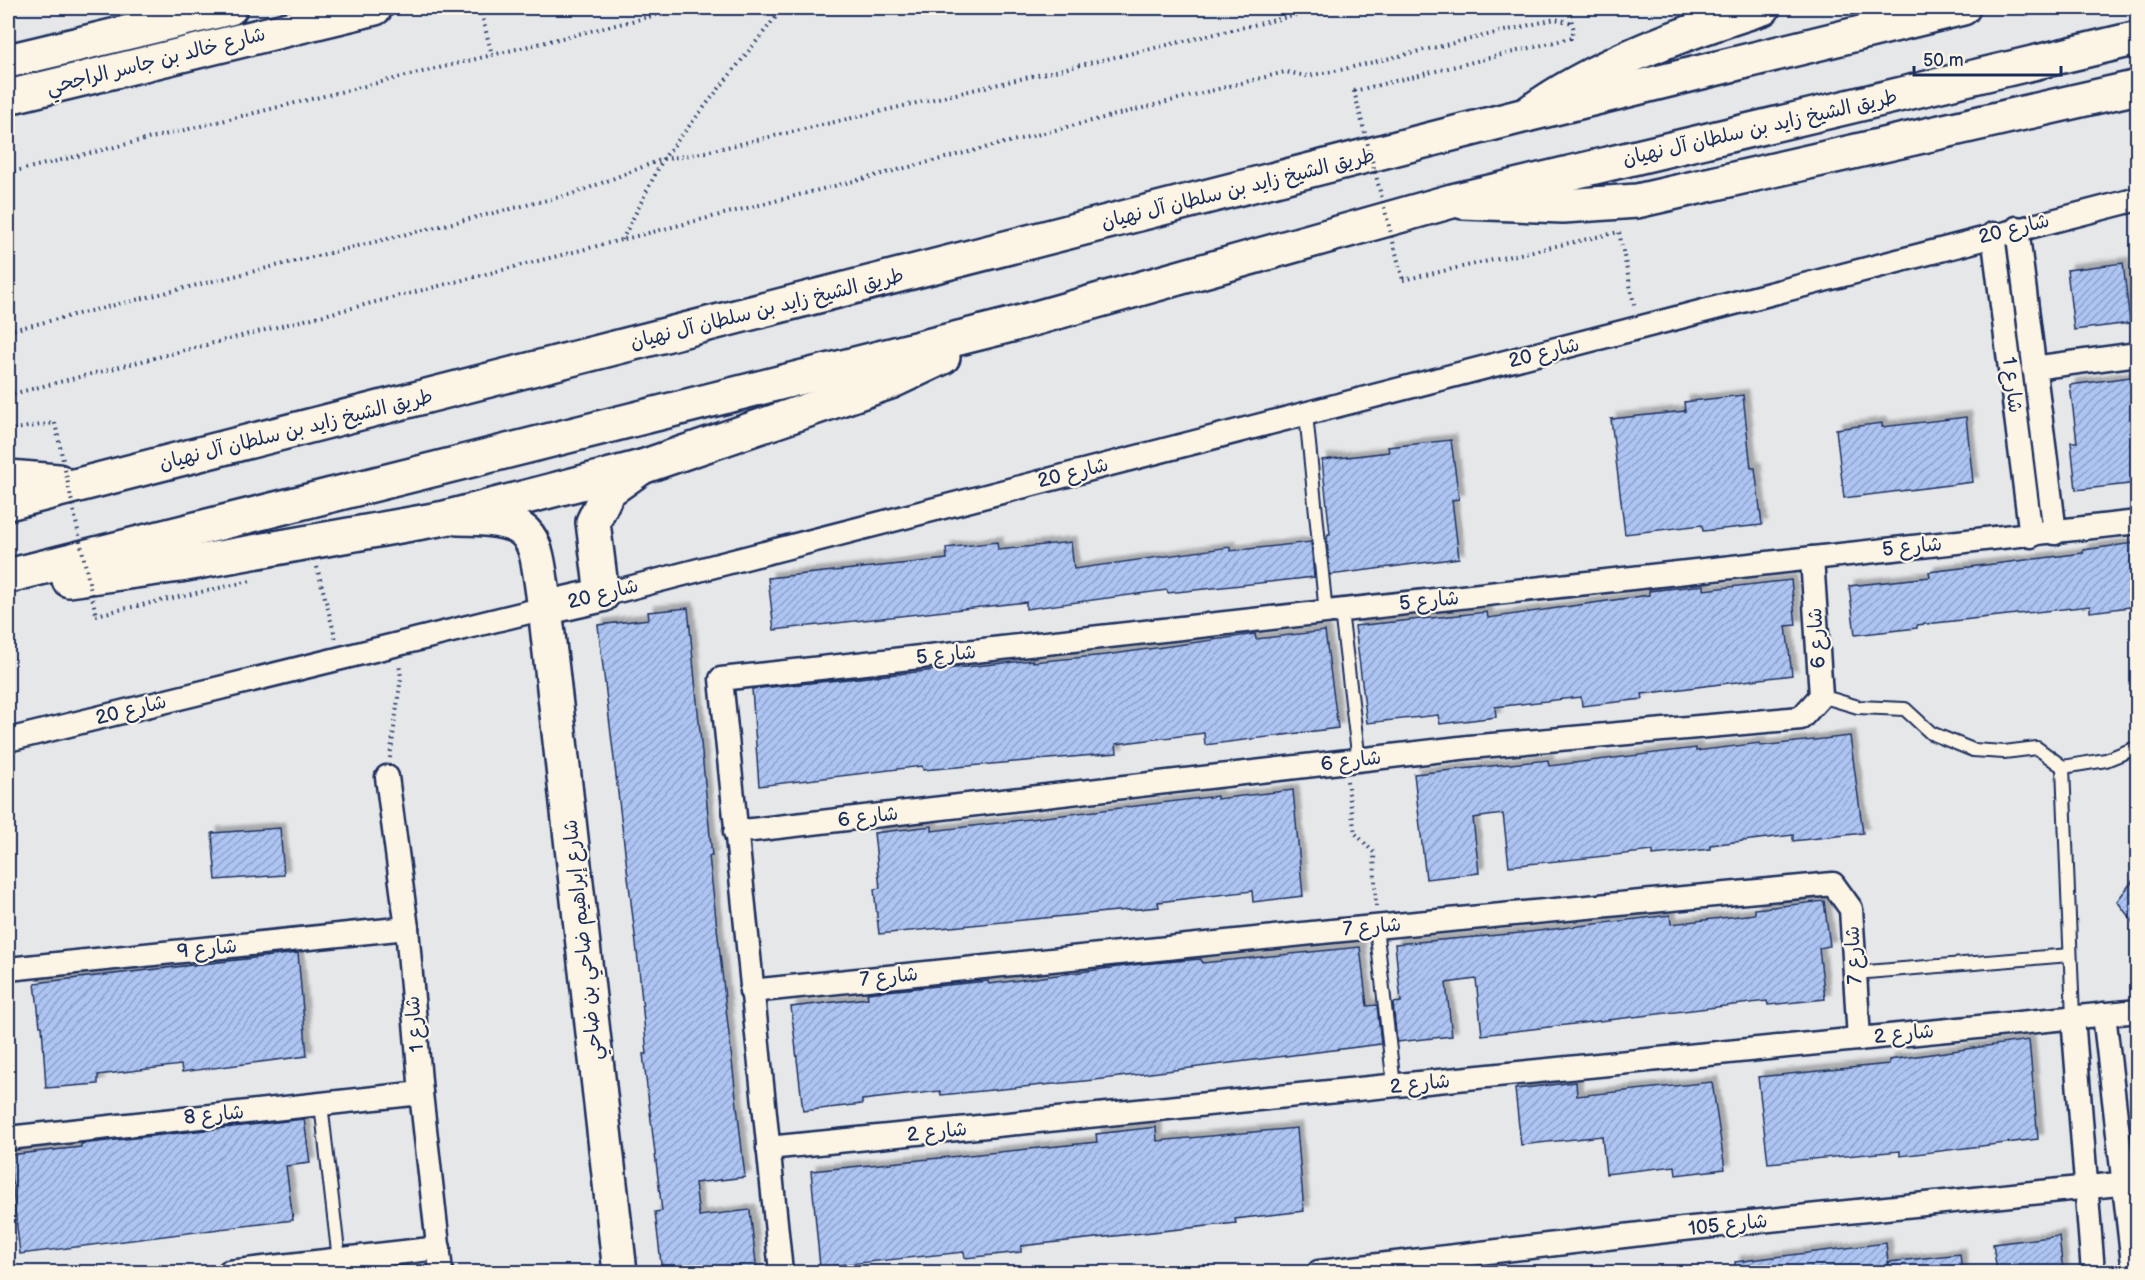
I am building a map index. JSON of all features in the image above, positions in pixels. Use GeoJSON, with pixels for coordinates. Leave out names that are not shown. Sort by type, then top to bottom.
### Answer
{"type":"FeatureCollection","features":[{"type":"Feature","properties":{"kind":"main road","name":"شارع خالد بن جاسر الراجحي"},"geometry":{"type":"LineString","coordinates":[[8,61],[151,17],[230,8]]}},
{"type":"Feature","properties":{"kind":"main road","name":"شارع خالد بن جاسر الراجحي"},"geometry":{"type":"LineString","coordinates":[[8,97],[375,8]]}},
{"type":"Feature","properties":{"kind":"main road","name":"طريق الشيخ زايد بن سلطان آل نهيان"},"geometry":{"type":"LineString","coordinates":[[1526,115],[1557,92],[1594,72],[1763,8]]}},
{"type":"Feature","properties":{"kind":"main road","name":"طريق الشيخ زايد بن سلطان آل نهيان"},"geometry":{"type":"LineString","coordinates":[[8,502],[90,483],[1526,115],[1962,8]]}},
{"type":"Feature","properties":{"kind":"main road","name":"طريق الشيخ زايد بن سلطان آل نهيان"},"geometry":{"type":"LineString","coordinates":[[8,576],[1011,325],[1452,201],[2138,38]]}},
{"type":"Feature","properties":{"kind":"main road","name":"طريق الشيخ زايد بن سلطان آل نهيان"},"geometry":{"type":"LineString","coordinates":[[1452,201],[1535,206],[1637,201],[2138,87]]}},
{"type":"Feature","properties":{"kind":"main road"},"geometry":{"type":"LineString","coordinates":[[8,588],[180,565],[445,518],[642,467],[890,382],[1011,325]]}},
{"type":"Feature","properties":{"kind":"main road"},"geometry":{"type":"LineString","coordinates":[[602,595],[593,522],[608,491],[642,467]]}},
{"type":"Feature","properties":{"kind":"main road"},"geometry":{"type":"LineString","coordinates":[[8,477],[90,483]]}},
{"type":"Feature","properties":{"kind":"main road","name":"شارع إبراهيم ضاحي بن ضاحي"},"geometry":{"type":"LineString","coordinates":[[445,518],[509,521],[521,526],[528,534],[537,554],[620,1272]]}},
{"type":"Feature","properties":{"kind":"main road","name":"شارع 20"},"geometry":{"type":"LineString","coordinates":[[545,608],[602,595]]}},
{"type":"Feature","properties":{"kind":"street","name":"شارع 20"},"geometry":{"type":"LineString","coordinates":[[602,595],[1639,328],[1993,234],[2138,199]]}},
{"type":"Feature","properties":{"kind":"street","name":"شارع 1"},"geometry":{"type":"LineString","coordinates":[[2017,228],[2055,533]]}},
{"type":"Feature","properties":{"kind":"street","name":"شارع 1"},"geometry":{"type":"LineString","coordinates":[[1993,234],[2031,536]]}},
{"type":"Feature","properties":{"kind":"street","name":"شارع 1"},"geometry":{"type":"LineString","coordinates":[[2033,368],[2138,354]]}},
{"type":"Feature","properties":{"kind":"street","name":"شارع 5"},"geometry":{"type":"LineString","coordinates":[[735,832],[721,679],[1812,558],[2031,536],[2138,522]]}},
{"type":"Feature","properties":{"kind":"street","name":"شارع 6"},"geometry":{"type":"LineString","coordinates":[[735,832],[1469,747],[1801,718],[1821,696],[1812,558]]}},
{"type":"Feature","properties":{"kind":"street","name":"شارع 20"},"geometry":{"type":"LineString","coordinates":[[8,740],[545,608]]}},
{"type":"Feature","properties":{"kind":"street","name":"شارع 1"},"geometry":{"type":"LineString","coordinates":[[387,777],[407,928],[421,1093],[441,1272]]}},
{"type":"Feature","properties":{"kind":"street"},"geometry":{"type":"LineString","coordinates":[[735,832],[781,1272]]}},
{"type":"Feature","properties":{"kind":"street","name":"شارع 7"},"geometry":{"type":"LineString","coordinates":[[751,991],[1376,927],[1833,884],[1851,909],[1859,1039]]}},
{"type":"Feature","properties":{"kind":"street","name":"شارع 9"},"geometry":{"type":"LineString","coordinates":[[8,969],[407,928]]}},
{"type":"Feature","properties":{"kind":"street","name":"شارع 2"},"geometry":{"type":"LineString","coordinates":[[768,1148],[2138,1011]]}},
{"type":"Feature","properties":{"kind":"street"},"geometry":{"type":"LineString","coordinates":[[2104,1014],[2131,1182],[2134,1272]]}},
{"type":"Feature","properties":{"kind":"street"},"geometry":{"type":"LineString","coordinates":[[2073,1017],[2093,1272]]}},
{"type":"Feature","properties":{"kind":"street","name":"شارع 8"},"geometry":{"type":"LineString","coordinates":[[8,1138],[421,1093]]}},
{"type":"Feature","properties":{"kind":"street","name":"شارع 105"},"geometry":{"type":"LineString","coordinates":[[1319,1272],[1683,1229],[2131,1182]]}},
{"type":"Feature","properties":{"kind":"street"},"geometry":{"type":"LineString","coordinates":[[229,1272],[439,1248]]}},
{"type":"Feature","properties":{"kind":"lane"},"geometry":{"type":"LineString","coordinates":[[1306,414],[1352,761]]}},
{"type":"Feature","properties":{"kind":"lane"},"geometry":{"type":"LineString","coordinates":[[1821,696],[1858,707],[1905,709],[1931,733],[1973,750],[2004,752],[2037,747],[2063,767],[2106,760],[2138,747]]}},
{"type":"Feature","properties":{"kind":"lane"},"geometry":{"type":"LineString","coordinates":[[2063,767],[2073,1017]]}},
{"type":"Feature","properties":{"kind":"lane"},"geometry":{"type":"LineString","coordinates":[[1376,927],[1394,1086]]}},
{"type":"Feature","properties":{"kind":"lane"},"geometry":{"type":"LineString","coordinates":[[1855,973],[2070,955]]}},
{"type":"Feature","properties":{"kind":"lane"},"geometry":{"type":"LineString","coordinates":[[321,1104],[339,1260]]}},
{"type":"Feature","properties":{"kind":"path"},"geometry":{"type":"LineString","coordinates":[[480,8],[492,56]]}},
{"type":"Feature","properties":{"kind":"path"},"geometry":{"type":"LineString","coordinates":[[8,173],[685,8]]}},
{"type":"Feature","properties":{"kind":"path"},"geometry":{"type":"LineString","coordinates":[[622,240],[663,159],[783,8]]}},
{"type":"Feature","properties":{"kind":"path"},"geometry":{"type":"LineString","coordinates":[[8,331],[558,195],[576,193],[663,159],[692,155],[1327,8]]}},
{"type":"Feature","properties":{"kind":"path"},"geometry":{"type":"LineString","coordinates":[[1568,8],[1573,23],[1571,38],[1354,91],[1403,280],[1619,232],[1639,328]]}},
{"type":"Feature","properties":{"kind":"path"},"geometry":{"type":"LineString","coordinates":[[8,395],[1285,72],[1307,76],[1556,19],[1573,23]]}},
{"type":"Feature","properties":{"kind":"path"},"geometry":{"type":"LineString","coordinates":[[8,430],[55,423],[96,615],[259,579]]}},
{"type":"Feature","properties":{"kind":"path"},"geometry":{"type":"LineString","coordinates":[[305,569],[317,567],[340,659]]}},
{"type":"Feature","properties":{"kind":"path"},"geometry":{"type":"LineString","coordinates":[[387,777],[401,677],[396,645]]}},
{"type":"Feature","properties":{"kind":"path"},"geometry":{"type":"LineString","coordinates":[[1352,761],[1355,833],[1374,853],[1376,927]]}},
{"type":"Feature","properties":{"kind":"building"},"geometry":{"type":"Polygon","coordinates":[[[2123,263],[2130,323],[2074,330],[2067,270],[2123,263]]]}},
{"type":"Feature","properties":{"kind":"building"},"geometry":{"type":"Polygon","coordinates":[[[2138,376],[2138,483],[2076,490],[2071,442],[2077,442],[2070,385],[2138,376]]]}},
{"type":"Feature","properties":{"kind":"building"},"geometry":{"type":"Polygon","coordinates":[[[1743,395],[1751,468],[1755,468],[1762,525],[1703,531],[1702,525],[1625,534],[1611,419],[1685,411],[1684,402],[1743,395]]]}},
{"type":"Feature","properties":{"kind":"building"},"geometry":{"type":"Polygon","coordinates":[[[1966,417],[1973,482],[1844,498],[1836,429],[1882,423],[1882,427],[1966,417]]]}},
{"type":"Feature","properties":{"kind":"building"},"geometry":{"type":"Polygon","coordinates":[[[1451,440],[1459,499],[1452,500],[1459,558],[1330,575],[1327,540],[1330,534],[1322,460],[1389,452],[1388,447],[1451,440]]]}},
{"type":"Feature","properties":{"kind":"building"},"geometry":{"type":"Polygon","coordinates":[[[997,542],[998,550],[1071,542],[1074,569],[1230,547],[1230,551],[1311,542],[1314,577],[1168,593],[1167,590],[1026,609],[1026,602],[774,630],[768,578],[947,559],[946,548],[997,542]]]}},
{"type":"Feature","properties":{"kind":"building"},"geometry":{"type":"Polygon","coordinates":[[[2134,543],[2138,606],[2090,612],[2090,606],[1917,625],[1917,628],[1855,635],[1849,586],[1930,577],[1929,572],[2083,553],[2083,550],[2134,543]]]}},
{"type":"Feature","properties":{"kind":"building"},"geometry":{"type":"Polygon","coordinates":[[[1791,580],[1796,625],[1786,626],[1792,675],[1642,694],[1643,699],[1582,706],[1581,697],[1495,707],[1496,717],[1440,724],[1438,715],[1367,723],[1355,626],[1487,612],[1488,618],[1649,595],[1649,591],[1704,585],[1704,590],[1791,580]]]}},
{"type":"Feature","properties":{"kind":"building"},"geometry":{"type":"Polygon","coordinates":[[[688,608],[712,856],[709,856],[745,1177],[695,1183],[699,1216],[750,1210],[757,1272],[662,1272],[655,1212],[662,1211],[643,1054],[647,1054],[639,969],[598,625],[649,619],[648,612],[688,608]]]}},
{"type":"Feature","properties":{"kind":"building"},"geometry":{"type":"Polygon","coordinates":[[[1325,631],[1338,728],[1205,745],[1204,733],[1116,744],[1117,753],[923,770],[922,766],[759,786],[752,689],[1033,660],[1033,662],[1106,655],[1255,634],[1256,639],[1325,631]]]}},
{"type":"Feature","properties":{"kind":"building"},"geometry":{"type":"Polygon","coordinates":[[[1850,736],[1863,833],[1793,841],[1793,835],[1710,845],[1710,849],[1653,855],[1653,851],[1509,866],[1503,814],[1473,818],[1479,873],[1426,879],[1414,774],[1548,760],[1549,766],[1696,748],[1696,751],[1850,736]]]}},
{"type":"Feature","properties":{"kind":"building"},"geometry":{"type":"Polygon","coordinates":[[[1293,790],[1303,896],[1253,902],[1252,891],[1158,902],[1159,907],[879,934],[874,889],[880,888],[874,833],[932,826],[932,831],[1217,796],[1217,799],[1293,790]]]}},
{"type":"Feature","properties":{"kind":"building"},"geometry":{"type":"Polygon","coordinates":[[[280,828],[284,875],[216,880],[212,833],[280,828]]]}},
{"type":"Feature","properties":{"kind":"building"},"geometry":{"type":"Polygon","coordinates":[[[2138,874],[2138,929],[2117,901],[2138,874]]]}},
{"type":"Feature","properties":{"kind":"building"},"geometry":{"type":"Polygon","coordinates":[[[1824,901],[1830,946],[1819,948],[1825,999],[1768,1005],[1767,1001],[1482,1035],[1476,979],[1446,983],[1452,1036],[1397,1042],[1393,1003],[1401,1002],[1395,944],[1521,933],[1670,915],[1671,924],[1755,914],[1755,909],[1824,901]]]}},
{"type":"Feature","properties":{"kind":"building"},"geometry":{"type":"Polygon","coordinates":[[[1360,947],[1367,1006],[1377,1005],[1381,1044],[1095,1080],[941,1095],[940,1091],[862,1100],[862,1104],[803,1111],[791,1007],[868,998],[867,993],[988,981],[989,984],[1141,964],[1201,959],[1202,963],[1360,947]]]}},
{"type":"Feature","properties":{"kind":"building"},"geometry":{"type":"Polygon","coordinates":[[[298,953],[307,1056],[182,1072],[181,1065],[98,1075],[98,1084],[46,1088],[42,1026],[40,1026],[35,983],[298,953]]]}},
{"type":"Feature","properties":{"kind":"building"},"geometry":{"type":"Polygon","coordinates":[[[2029,1040],[2038,1139],[1900,1156],[1900,1151],[1768,1163],[1758,1077],[1889,1064],[1889,1060],[2029,1040]]]}},
{"type":"Feature","properties":{"kind":"building"},"geometry":{"type":"Polygon","coordinates":[[[1576,1082],[1577,1096],[1712,1082],[1725,1169],[1676,1175],[1675,1166],[1606,1174],[1602,1136],[1521,1145],[1515,1089],[1576,1082]]]}},
{"type":"Feature","properties":{"kind":"building"},"geometry":{"type":"Polygon","coordinates":[[[304,1119],[310,1163],[286,1166],[293,1220],[20,1254],[9,1155],[81,1147],[81,1144],[304,1119]]]}},
{"type":"Feature","properties":{"kind":"building"},"geometry":{"type":"Polygon","coordinates":[[[1156,1127],[1157,1141],[1297,1128],[1304,1211],[1235,1219],[1236,1223],[1021,1246],[1021,1252],[965,1258],[964,1252],[820,1267],[811,1171],[1097,1142],[1096,1134],[1156,1127]]]}},
{"type":"Feature","properties":{"kind":"building"},"geometry":{"type":"Polygon","coordinates":[[[2059,1236],[2063,1272],[1997,1272],[1993,1244],[2059,1236]]]}},
{"type":"Feature","properties":{"kind":"building"},"geometry":{"type":"Polygon","coordinates":[[[1886,1243],[1889,1272],[1736,1272],[1735,1262],[1886,1243]]]}},
{"type":"Feature","properties":{"kind":"building"},"geometry":{"type":"Polygon","coordinates":[[[1960,1254],[1962,1272],[1889,1272],[1889,1262],[1960,1254]]]}}]}
